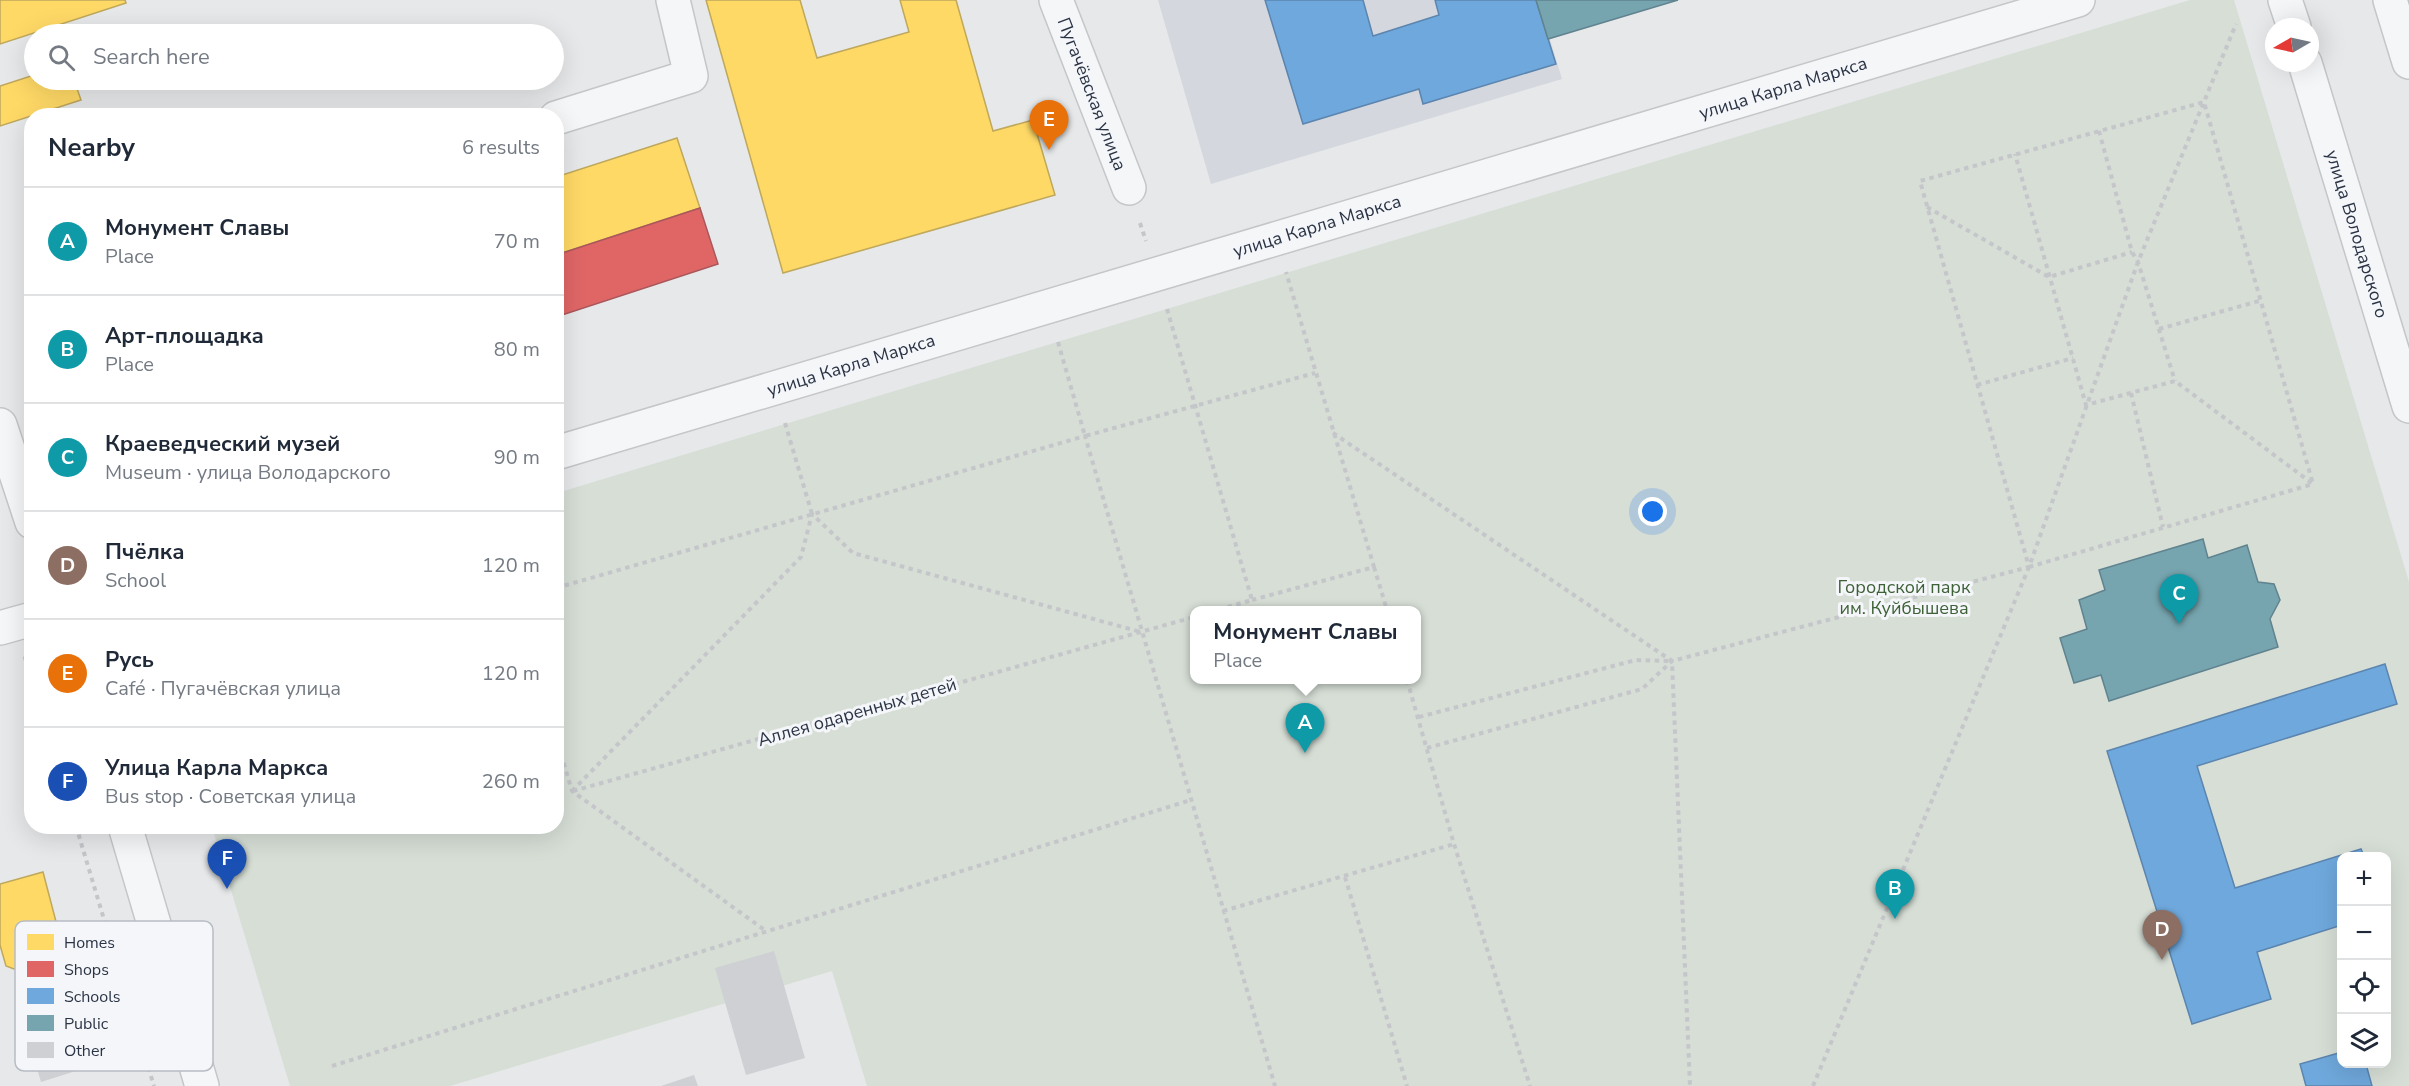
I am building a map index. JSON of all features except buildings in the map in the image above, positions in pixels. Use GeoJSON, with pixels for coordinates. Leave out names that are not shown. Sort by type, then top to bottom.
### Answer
{"type":"FeatureCollection","features":[{"type":"Feature","properties":{"kind":"street"},"geometry":{"type":"LineString","coordinates":[[564,116],[692,76],[673,0]]}},
{"type":"Feature","properties":{"kind":"street","name":"Пугачёвская улица"},"geometry":{"type":"LineString","coordinates":[[1056,0],[1129,188]]}},
{"type":"Feature","properties":{"kind":"street","name":"улица Карла Маркса"},"geometry":{"type":"LineString","coordinates":[[564,451],[2078,0]]}},
{"type":"Feature","properties":{"kind":"street"},"geometry":{"type":"LineString","coordinates":[[2285,0],[2291,18]]}},
{"type":"Feature","properties":{"kind":"street"},"geometry":{"type":"LineString","coordinates":[[2390,0],[2409,62]]}},
{"type":"Feature","properties":{"kind":"street","name":"улица Володарского"},"geometry":{"type":"LineString","coordinates":[[2308,72],[2409,406]]}},
{"type":"Feature","properties":{"kind":"street"},"geometry":{"type":"LineString","coordinates":[[0,425],[24,498]]}},
{"type":"Feature","properties":{"kind":"street"},"geometry":{"type":"LineString","coordinates":[[0,628],[24,621]]}},
{"type":"Feature","properties":{"kind":"street"},"geometry":{"type":"LineString","coordinates":[[127,834],[153,921]]}},
{"type":"Feature","properties":{"kind":"street"},"geometry":{"type":"LineString","coordinates":[[198,1071],[202,1086]]}},
{"type":"Feature","properties":{"kind":"path"},"geometry":{"type":"LineString","coordinates":[[1814,1086],[2029,567],[2138,262],[2236,24]]}},
{"type":"Feature","properties":{"kind":"path"},"geometry":{"type":"LineString","coordinates":[[2029,567],[1920,181],[2204,102]]}},
{"type":"Feature","properties":{"kind":"path"},"geometry":{"type":"LineString","coordinates":[[2204,102],[2313,484]]}},
{"type":"Feature","properties":{"kind":"path"},"geometry":{"type":"LineString","coordinates":[[2099,131],[2132,252],[2138,262],[2175,381],[2313,484]]}},
{"type":"Feature","properties":{"kind":"path"},"geometry":{"type":"LineString","coordinates":[[2015,154],[2086,405]]}},
{"type":"Feature","properties":{"kind":"path"},"geometry":{"type":"LineString","coordinates":[[1129,188],[1157,274],[1252,600]]}},
{"type":"Feature","properties":{"kind":"path"},"geometry":{"type":"LineString","coordinates":[[1927,206],[2049,277],[2132,252]]}},
{"type":"Feature","properties":{"kind":"path"},"geometry":{"type":"LineString","coordinates":[[1277,239],[1386,606]]}},
{"type":"Feature","properties":{"kind":"path"},"geometry":{"type":"LineString","coordinates":[[2159,329],[2259,301]]}},
{"type":"Feature","properties":{"kind":"path"},"geometry":{"type":"LineString","coordinates":[[1048,306],[1275,1086]]}},
{"type":"Feature","properties":{"kind":"path"},"geometry":{"type":"LineString","coordinates":[[1977,385],[2073,358]]}},
{"type":"Feature","properties":{"kind":"path"},"geometry":{"type":"LineString","coordinates":[[564,586],[1085,436],[1315,373]]}},
{"type":"Feature","properties":{"kind":"path"},"geometry":{"type":"LineString","coordinates":[[2086,405],[2175,381]]}},
{"type":"Feature","properties":{"kind":"path"},"geometry":{"type":"LineString","coordinates":[[775,388],[812,514],[852,553],[1142,633]]}},
{"type":"Feature","properties":{"kind":"path"},"geometry":{"type":"LineString","coordinates":[[2131,393],[2163,527]]}},
{"type":"Feature","properties":{"kind":"path"},"geometry":{"type":"LineString","coordinates":[[1333,434],[1672,661]]}},
{"type":"Feature","properties":{"kind":"path"},"geometry":{"type":"LineString","coordinates":[[1418,717],[1636,660],[1672,661],[2029,567],[2313,484]]}},
{"type":"Feature","properties":{"kind":"path"},"geometry":{"type":"LineString","coordinates":[[572,791],[801,557],[812,514]]}},
{"type":"Feature","properties":{"kind":"path"},"geometry":{"type":"LineString","coordinates":[[1231,606],[1374,567]]}},
{"type":"Feature","properties":{"kind":"path","name":"Аллея одаренных детей"},"geometry":{"type":"LineString","coordinates":[[572,791],[1190,618]]}},
{"type":"Feature","properties":{"kind":"path"},"geometry":{"type":"LineString","coordinates":[[1426,748],[1642,689],[1672,661]]}},
{"type":"Feature","properties":{"kind":"path"},"geometry":{"type":"LineString","coordinates":[[1672,661],[1690,1086]]}},
{"type":"Feature","properties":{"kind":"path"},"geometry":{"type":"LineString","coordinates":[[1408,684],[1454,844],[1530,1086]]}},
{"type":"Feature","properties":{"kind":"path"},"geometry":{"type":"LineString","coordinates":[[564,764],[572,791],[767,931]]}},
{"type":"Feature","properties":{"kind":"path"},"geometry":{"type":"LineString","coordinates":[[332,1066],[1191,800]]}},
{"type":"Feature","properties":{"kind":"path"},"geometry":{"type":"LineString","coordinates":[[78,834],[104,921]]}},
{"type":"Feature","properties":{"kind":"path"},"geometry":{"type":"LineString","coordinates":[[1223,911],[1454,844]]}},
{"type":"Feature","properties":{"kind":"path"},"geometry":{"type":"LineString","coordinates":[[1345,876],[1407,1086]]}},
{"type":"Feature","properties":{"kind":"path"},"geometry":{"type":"LineString","coordinates":[[150,1071],[154,1086]]}},
{"type":"Feature","properties":{"kind":"shaded area"},"geometry":{"type":"Polygon","coordinates":[[[1158,0],[1538,0],[1562,79],[1211,184],[1158,0]]]}},
{"type":"Feature","properties":{"kind":"green space","name":"Городской парк им. Куйбышева"},"geometry":{"type":"Polygon","coordinates":[[[2190,0],[2234,0],[2409,582],[2409,1086],[867,1086],[832,971],[450,1086],[290,1086],[214,834],[564,834],[564,491],[2190,0]]]}},
{"type":"Feature","properties":{"kind":"place","name":"Русь"},"geometry":{"type":"Point","coordinates":[1049,150]}},
{"type":"Feature","properties":{"kind":"place","name":"Краеведческий музей"},"geometry":{"type":"Point","coordinates":[2179,624]}},
{"type":"Feature","properties":{"kind":"place","name":"Монумент Славы"},"geometry":{"type":"Point","coordinates":[1305,753]}},
{"type":"Feature","properties":{"kind":"place","name":"Улица Карла Маркса"},"geometry":{"type":"Point","coordinates":[227,889]}},
{"type":"Feature","properties":{"kind":"place","name":"Арт-площадка"},"geometry":{"type":"Point","coordinates":[1895,919]}},
{"type":"Feature","properties":{"kind":"place","name":"Пчёлка"},"geometry":{"type":"Point","coordinates":[2162,960]}}]}
